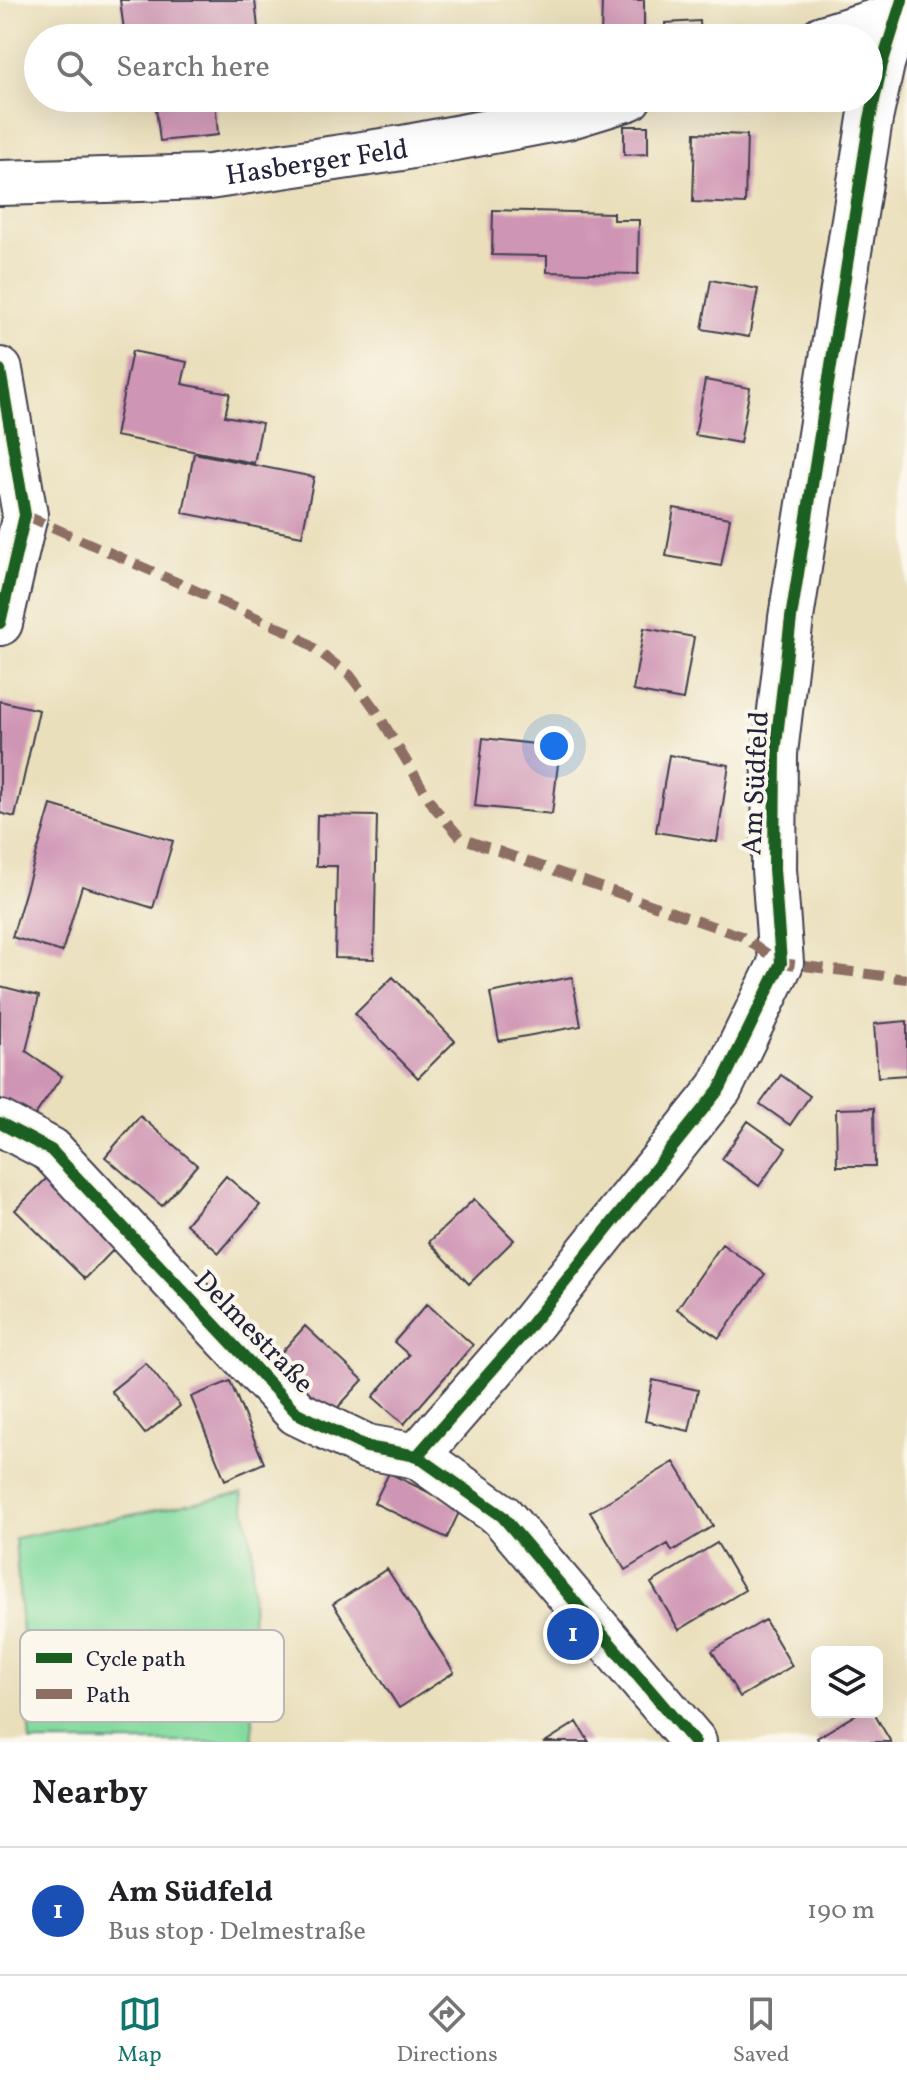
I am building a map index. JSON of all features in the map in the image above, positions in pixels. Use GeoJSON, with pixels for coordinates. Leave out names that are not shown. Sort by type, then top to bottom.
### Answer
{"type":"FeatureCollection","features":[{"type":"Feature","properties":{"kind":"street"},"geometry":{"type":"LineString","coordinates":[[857,24],[900,7]]}},
{"type":"Feature","properties":{"kind":"street","name":"Am Südfeld"},"geometry":{"type":"LineString","coordinates":[[883,70],[900,7]]}},
{"type":"Feature","properties":{"kind":"street","name":"Hasberger Feld"},"geometry":{"type":"LineString","coordinates":[[0,183],[209,177],[434,142],[583,112]]}},
{"type":"Feature","properties":{"kind":"street","name":"Am Südfeld"},"geometry":{"type":"LineString","coordinates":[[417,1456],[525,1332],[720,1088],[781,963],[774,869],[775,753],[791,618],[872,112]]}},
{"type":"Feature","properties":{"kind":"street"},"geometry":{"type":"LineString","coordinates":[[0,370],[25,515],[0,623]]}},
{"type":"Feature","properties":{"kind":"street","name":"Delmestraße"},"geometry":{"type":"LineString","coordinates":[[0,1123],[51,1150],[297,1413],[367,1447],[417,1456],[502,1516],[694,1742]]}},
{"type":"Feature","properties":{"kind":"green space"},"geometry":{"type":"Polygon","coordinates":[[[242,1493],[252,1545],[252,1630],[22,1630],[15,1538],[242,1493]]]}},
{"type":"Feature","properties":{"kind":"green space"},"geometry":{"type":"Polygon","coordinates":[[[29,1722],[253,1722],[253,1742],[30,1742],[29,1722]]]}},
{"type":"Feature","properties":{"kind":"building"},"geometry":{"type":"Polygon","coordinates":[[[120,0],[255,0],[258,24],[123,24],[120,0]]]}},
{"type":"Feature","properties":{"kind":"building"},"geometry":{"type":"Polygon","coordinates":[[[602,0],[644,0],[644,24],[601,24],[602,0]]]}},
{"type":"Feature","properties":{"kind":"building"},"geometry":{"type":"Polygon","coordinates":[[[700,21],[700,24],[665,24],[700,21]]]}},
{"type":"Feature","properties":{"kind":"building"},"geometry":{"type":"Polygon","coordinates":[[[156,112],[216,112],[218,135],[160,141],[156,112]]]}},
{"type":"Feature","properties":{"kind":"building"},"geometry":{"type":"Polygon","coordinates":[[[624,126],[648,126],[648,154],[624,155],[624,126]]]}},
{"type":"Feature","properties":{"kind":"building"},"geometry":{"type":"Polygon","coordinates":[[[695,133],[747,135],[745,204],[693,202],[695,133]]]}},
{"type":"Feature","properties":{"kind":"building"},"geometry":{"type":"Polygon","coordinates":[[[493,210],[613,213],[613,220],[639,220],[638,274],[547,272],[547,256],[492,255],[493,210]]]}},
{"type":"Feature","properties":{"kind":"building"},"geometry":{"type":"Polygon","coordinates":[[[711,280],[758,289],[749,337],[702,329],[711,280]]]}},
{"type":"Feature","properties":{"kind":"building"},"geometry":{"type":"Polygon","coordinates":[[[132,351],[187,362],[182,384],[230,393],[225,416],[262,423],[254,463],[115,436],[132,351]]]}},
{"type":"Feature","properties":{"kind":"building"},"geometry":{"type":"Polygon","coordinates":[[[705,380],[750,388],[740,443],[695,435],[705,380]]]}},
{"type":"Feature","properties":{"kind":"building"},"geometry":{"type":"Polygon","coordinates":[[[194,453],[314,477],[302,536],[183,513],[194,453]]]}},
{"type":"Feature","properties":{"kind":"building"},"geometry":{"type":"Polygon","coordinates":[[[674,508],[730,518],[721,566],[666,556],[674,508]]]}},
{"type":"Feature","properties":{"kind":"building"},"geometry":{"type":"Polygon","coordinates":[[[644,628],[694,637],[683,700],[633,691],[644,628]]]}},
{"type":"Feature","properties":{"kind":"building"},"geometry":{"type":"Polygon","coordinates":[[[0,701],[39,710],[15,817],[0,813],[0,701]]]}},
{"type":"Feature","properties":{"kind":"building"},"geometry":{"type":"Polygon","coordinates":[[[483,738],[560,747],[552,814],[475,806],[483,738]]]}},
{"type":"Feature","properties":{"kind":"building"},"geometry":{"type":"Polygon","coordinates":[[[669,755],[729,765],[717,842],[656,832],[669,755]]]}},
{"type":"Feature","properties":{"kind":"building"},"geometry":{"type":"Polygon","coordinates":[[[51,805],[173,841],[153,908],[82,886],[62,952],[12,937],[51,805]]]}},
{"type":"Feature","properties":{"kind":"building"},"geometry":{"type":"Polygon","coordinates":[[[317,815],[377,816],[374,959],[335,958],[337,866],[316,866],[317,815]]]}},
{"type":"Feature","properties":{"kind":"building"},"geometry":{"type":"Polygon","coordinates":[[[393,977],[455,1041],[418,1078],[355,1014],[393,977]]]}},
{"type":"Feature","properties":{"kind":"building"},"geometry":{"type":"Polygon","coordinates":[[[572,977],[581,1026],[499,1041],[490,993],[572,977]]]}},
{"type":"Feature","properties":{"kind":"building"},"geometry":{"type":"Polygon","coordinates":[[[0,986],[39,996],[26,1051],[62,1076],[31,1121],[0,1100],[0,986]]]}},
{"type":"Feature","properties":{"kind":"building"},"geometry":{"type":"Polygon","coordinates":[[[907,1021],[907,1075],[878,1077],[874,1024],[907,1021]]]}},
{"type":"Feature","properties":{"kind":"building"},"geometry":{"type":"Polygon","coordinates":[[[781,1075],[810,1096],[790,1125],[760,1104],[781,1075]]]}},
{"type":"Feature","properties":{"kind":"building"},"geometry":{"type":"Polygon","coordinates":[[[874,1108],[875,1166],[837,1166],[836,1109],[874,1108]]]}},
{"type":"Feature","properties":{"kind":"building"},"geometry":{"type":"Polygon","coordinates":[[[140,1116],[197,1165],[162,1206],[105,1157],[140,1116]]]}},
{"type":"Feature","properties":{"kind":"building"},"geometry":{"type":"Polygon","coordinates":[[[748,1121],[786,1148],[759,1186],[722,1159],[748,1121]]]}},
{"type":"Feature","properties":{"kind":"building"},"geometry":{"type":"Polygon","coordinates":[[[52,1173],[121,1242],[85,1279],[15,1210],[52,1173]]]}},
{"type":"Feature","properties":{"kind":"building"},"geometry":{"type":"Polygon","coordinates":[[[226,1176],[260,1205],[219,1253],[186,1224],[226,1176]]]}},
{"type":"Feature","properties":{"kind":"building"},"geometry":{"type":"Polygon","coordinates":[[[474,1199],[514,1240],[469,1284],[429,1242],[474,1199]]]}},
{"type":"Feature","properties":{"kind":"building"},"geometry":{"type":"Polygon","coordinates":[[[722,1244],[765,1274],[719,1338],[677,1309],[722,1244]]]}},
{"type":"Feature","properties":{"kind":"building"},"geometry":{"type":"Polygon","coordinates":[[[427,1304],[473,1345],[404,1424],[373,1397],[409,1355],[394,1342],[427,1304]]]}},
{"type":"Feature","properties":{"kind":"building"},"geometry":{"type":"Polygon","coordinates":[[[305,1326],[363,1380],[329,1417],[271,1364],[305,1326]]]}},
{"type":"Feature","properties":{"kind":"building"},"geometry":{"type":"Polygon","coordinates":[[[146,1363],[180,1406],[145,1434],[111,1391],[146,1363]]]}},
{"type":"Feature","properties":{"kind":"building"},"geometry":{"type":"Polygon","coordinates":[[[653,1380],[698,1390],[689,1431],[645,1421],[653,1380]]]}},
{"type":"Feature","properties":{"kind":"building"},"geometry":{"type":"Polygon","coordinates":[[[230,1381],[264,1463],[225,1480],[191,1397],[230,1381]]]}},
{"type":"Feature","properties":{"kind":"building"},"geometry":{"type":"Polygon","coordinates":[[[674,1462],[713,1526],[672,1551],[668,1544],[625,1570],[590,1512],[674,1462]]]}},
{"type":"Feature","properties":{"kind":"building"},"geometry":{"type":"Polygon","coordinates":[[[389,1473],[461,1508],[447,1538],[374,1503],[389,1473]]]}},
{"type":"Feature","properties":{"kind":"building"},"geometry":{"type":"Polygon","coordinates":[[[717,1543],[745,1590],[679,1630],[651,1583],[717,1543]]]}},
{"type":"Feature","properties":{"kind":"building"},"geometry":{"type":"Polygon","coordinates":[[[387,1569],[454,1672],[399,1708],[333,1604],[387,1569]]]}},
{"type":"Feature","properties":{"kind":"building"},"geometry":{"type":"Polygon","coordinates":[[[765,1620],[792,1666],[740,1697],[712,1651],[765,1620]]]}},
{"type":"Feature","properties":{"kind":"building"},"geometry":{"type":"Polygon","coordinates":[[[850,1718],[877,1718],[891,1742],[819,1742],[817,1738],[850,1718]]]}},
{"type":"Feature","properties":{"kind":"building"},"geometry":{"type":"Polygon","coordinates":[[[577,1722],[589,1742],[545,1742],[577,1722]]]}},
{"type":"Feature","properties":{"kind":"marked path"},"geometry":{"type":"LineString","coordinates":[[25,515],[296,635],[350,675],[377,712],[434,807],[461,838],[741,936],[781,963],[907,979]]}},
{"type":"Feature","properties":{"kind":"cycle path"},"geometry":{"type":"LineString","coordinates":[[883,61],[902,0]]}},
{"type":"Feature","properties":{"kind":"cycle path"},"geometry":{"type":"LineString","coordinates":[[417,1456],[525,1332],[720,1088],[781,963],[774,869],[775,753],[791,618],[872,112]]}},
{"type":"Feature","properties":{"kind":"cycle path"},"geometry":{"type":"LineString","coordinates":[[0,370],[25,515],[0,623]]}},
{"type":"Feature","properties":{"kind":"cycle path"},"geometry":{"type":"LineString","coordinates":[[0,1123],[51,1150],[297,1413],[367,1447],[417,1456],[502,1516],[694,1742]]}},
{"type":"Feature","properties":{"kind":"place","name":"Am Südfeld"},"geometry":{"type":"Point","coordinates":[573,1634]}}]}
